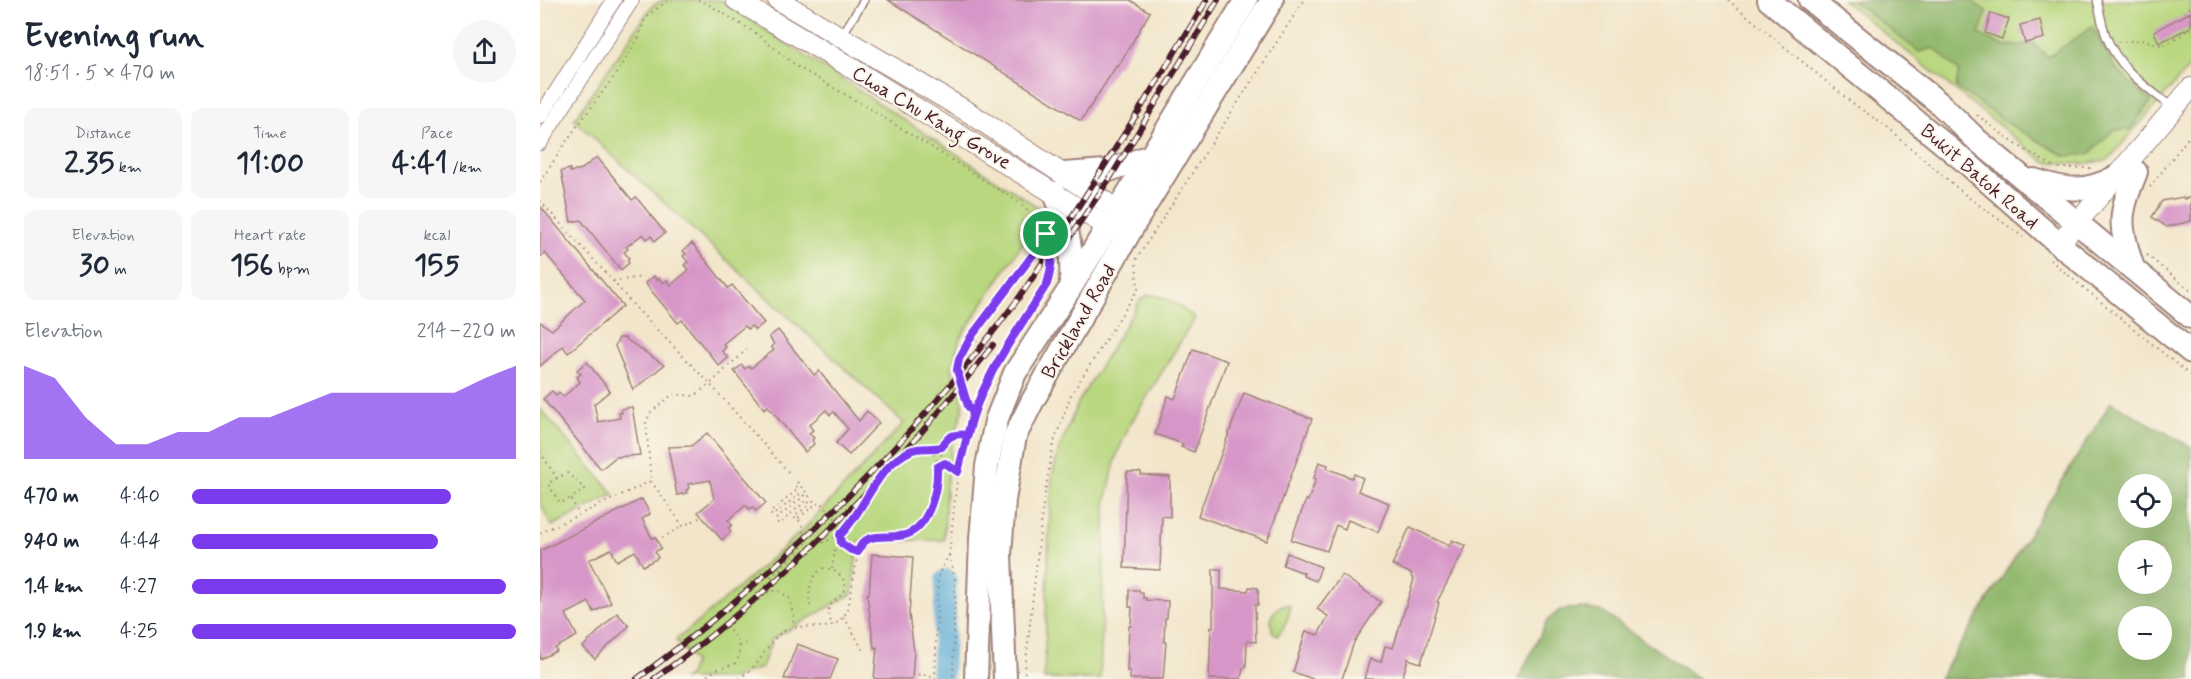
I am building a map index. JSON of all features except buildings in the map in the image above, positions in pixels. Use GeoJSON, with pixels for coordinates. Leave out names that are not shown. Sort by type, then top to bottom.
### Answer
{"type":"FeatureCollection","features":[{"type":"Feature","properties":{"kind":"main road","name":"Brickland Road"},"geometry":{"type":"LineString","coordinates":[[1005,679],[1000,555],[1004,500],[1015,436],[1121,224],[1151,156],[1246,0]]}},
{"type":"Feature","properties":{"kind":"main road","name":"Brickland Road"},"geometry":{"type":"LineString","coordinates":[[976,679],[987,466],[996,421],[1015,373],[1071,287],[1121,224],[1272,0]]}},
{"type":"Feature","properties":{"kind":"main road","name":"Bukit Batok Road"},"geometry":{"type":"LineString","coordinates":[[1770,0],[1916,121],[2057,250],[2191,352]]}},
{"type":"Feature","properties":{"kind":"main road"},"geometry":{"type":"LineString","coordinates":[[1816,6],[1832,34],[1825,46]]}},
{"type":"Feature","properties":{"kind":"main road","name":"Bukit Batok Road"},"geometry":{"type":"LineString","coordinates":[[1816,6],[1939,103],[1977,140],[2082,226],[2139,261],[2191,317]]}},
{"type":"Feature","properties":{"kind":"main road"},"geometry":{"type":"LineString","coordinates":[[1866,46],[1861,56],[1866,71],[1916,121]]}},
{"type":"Feature","properties":{"kind":"main road"},"geometry":{"type":"LineString","coordinates":[[1071,287],[1072,255],[1060,184],[1151,156]]}},
{"type":"Feature","properties":{"kind":"main road"},"geometry":{"type":"LineString","coordinates":[[2024,177],[2058,188],[2080,189],[2134,179]]}},
{"type":"Feature","properties":{"kind":"main road"},"geometry":{"type":"LineString","coordinates":[[2134,179],[2123,206],[2122,227],[2123,240],[2139,261]]}},
{"type":"Feature","properties":{"kind":"street"},"geometry":{"type":"LineString","coordinates":[[540,117],[614,0]]}},
{"type":"Feature","properties":{"kind":"street"},"geometry":{"type":"LineString","coordinates":[[540,143],[632,0]]}},
{"type":"Feature","properties":{"kind":"street","name":"Choa Chu Kang Grove"},"geometry":{"type":"LineString","coordinates":[[736,0],[845,64],[1060,184]]}},
{"type":"Feature","properties":{"kind":"street","name":"Choa Chu Kang Grove"},"geometry":{"type":"LineString","coordinates":[[778,0],[950,101],[1060,184],[1121,224]]}},
{"type":"Feature","properties":{"kind":"street"},"geometry":{"type":"LineString","coordinates":[[2057,250],[2134,179],[2183,107],[2191,88]]}},
{"type":"Feature","properties":{"kind":"lane"},"geometry":{"type":"LineString","coordinates":[[841,37],[864,0]]}},
{"type":"Feature","properties":{"kind":"lane"},"geometry":{"type":"LineString","coordinates":[[2097,0],[2110,44],[2122,65],[2143,85],[2183,107]]}},
{"type":"Feature","properties":{"kind":"path"},"geometry":{"type":"LineString","coordinates":[[540,183],[570,136],[619,70],[639,37],[644,21],[661,4],[669,0]]}},
{"type":"Feature","properties":{"kind":"path"},"geometry":{"type":"LineString","coordinates":[[698,0],[757,34],[798,67],[875,112],[1017,201],[1036,218],[1046,234],[1051,252],[1051,272],[1047,284],[993,370],[973,413],[958,472],[949,555],[955,579],[953,679]]}},
{"type":"Feature","properties":{"kind":"path"},"geometry":{"type":"LineString","coordinates":[[1115,155],[1210,0]]}},
{"type":"Feature","properties":{"kind":"path"},"geometry":{"type":"LineString","coordinates":[[1024,679],[1042,504],[1053,445],[1071,395],[1138,289],[1136,260],[1304,0]]}},
{"type":"Feature","properties":{"kind":"path"},"geometry":{"type":"LineString","coordinates":[[1728,0],[1843,95],[1885,126],[1968,197],[2028,241]]}},
{"type":"Feature","properties":{"kind":"path"},"geometry":{"type":"LineString","coordinates":[[2184,12],[2191,7]]}},
{"type":"Feature","properties":{"kind":"path"},"geometry":{"type":"LineString","coordinates":[[2110,44],[2144,40],[2163,46],[2191,29]]}},
{"type":"Feature","properties":{"kind":"path"},"geometry":{"type":"LineString","coordinates":[[2134,179],[2191,134]]}},
{"type":"Feature","properties":{"kind":"path"},"geometry":{"type":"LineString","coordinates":[[540,201],[791,475]]}},
{"type":"Feature","properties":{"kind":"path"},"geometry":{"type":"LineString","coordinates":[[973,413],[968,406],[957,370],[959,359],[971,337],[1041,244],[1046,234]]}},
{"type":"Feature","properties":{"kind":"path"},"geometry":{"type":"LineString","coordinates":[[2057,250],[2065,274],[2191,376]]}},
{"type":"Feature","properties":{"kind":"path"},"geometry":{"type":"LineString","coordinates":[[2139,261],[2191,291]]}},
{"type":"Feature","properties":{"kind":"path"},"geometry":{"type":"LineString","coordinates":[[613,281],[643,277]]}},
{"type":"Feature","properties":{"kind":"path"},"geometry":{"type":"LineString","coordinates":[[971,337],[1001,358]]}},
{"type":"Feature","properties":{"kind":"path"},"geometry":{"type":"LineString","coordinates":[[683,526],[651,481],[646,422],[651,412],[673,394],[694,396],[747,349]]}},
{"type":"Feature","properties":{"kind":"path"},"geometry":{"type":"LineString","coordinates":[[958,472],[945,463],[941,457],[942,447],[948,437],[954,434],[968,435]]}},
{"type":"Feature","properties":{"kind":"path"},"geometry":{"type":"LineString","coordinates":[[702,679],[716,670],[736,663],[739,657],[737,638],[727,629],[727,626],[769,591],[775,582],[810,549],[840,535],[849,526],[872,488],[890,466],[908,452],[925,447],[930,450],[934,454],[937,467],[932,502],[914,531],[902,536],[870,538],[862,544],[858,552],[848,609],[844,617],[834,625],[821,628],[793,627],[781,633],[752,669],[739,679]]}},
{"type":"Feature","properties":{"kind":"path"},"geometry":{"type":"LineString","coordinates":[[930,450],[942,447]]}},
{"type":"Feature","properties":{"kind":"path"},"geometry":{"type":"LineString","coordinates":[[540,452],[557,478]]}},
{"type":"Feature","properties":{"kind":"path"},"geometry":{"type":"LineString","coordinates":[[937,467],[945,463]]}},
{"type":"Feature","properties":{"kind":"path"},"geometry":{"type":"LineString","coordinates":[[567,473],[585,489],[571,498],[560,503],[548,484],[567,473]]}},
{"type":"Feature","properties":{"kind":"path"},"geometry":{"type":"LineString","coordinates":[[540,533],[651,481]]}},
{"type":"Feature","properties":{"kind":"path"},"geometry":{"type":"LineString","coordinates":[[797,482],[816,504]]}},
{"type":"Feature","properties":{"kind":"path"},"geometry":{"type":"LineString","coordinates":[[775,582],[771,577],[806,543],[802,525],[794,517],[810,504],[807,500],[779,524],[775,520],[804,496],[801,493],[772,516],[770,513],[798,489],[796,486]]}},
{"type":"Feature","properties":{"kind":"path"},"geometry":{"type":"LineString","coordinates":[[571,498],[579,515]]}},
{"type":"Feature","properties":{"kind":"path"},"geometry":{"type":"LineString","coordinates":[[798,519],[816,504],[822,503],[839,523],[841,543],[835,550],[832,569]]}},
{"type":"Feature","properties":{"kind":"path"},"geometry":{"type":"LineString","coordinates":[[657,541],[703,516]]}},
{"type":"Feature","properties":{"kind":"path"},"geometry":{"type":"LineString","coordinates":[[841,543],[858,552]]}},
{"type":"Feature","properties":{"kind":"path"},"geometry":{"type":"LineString","coordinates":[[912,674],[935,677],[938,581],[939,573],[949,555]]}},
{"type":"Feature","properties":{"kind":"path"},"geometry":{"type":"LineString","coordinates":[[810,606],[809,592],[815,574],[824,568],[832,569],[841,575],[844,589],[829,608],[829,619],[834,625]]}},
{"type":"Feature","properties":{"kind":"path"},"geometry":{"type":"LineString","coordinates":[[769,591],[778,591],[789,598],[794,617],[793,627]]}},
{"type":"Feature","properties":{"kind":"path"},"geometry":{"type":"LineString","coordinates":[[844,617],[863,650]]}},
{"type":"Feature","properties":{"kind":"path"},"geometry":{"type":"LineString","coordinates":[[739,646],[746,643]]}},
{"type":"Feature","properties":{"kind":"green space"},"geometry":{"type":"Polygon","coordinates":[[[663,0],[720,0],[1044,211],[960,338],[951,368],[962,399],[963,409],[952,444],[946,488],[944,540],[858,541],[852,594],[772,639],[762,668],[737,675],[736,679],[683,679],[689,675],[694,662],[676,640],[803,530],[904,423],[574,120],[651,7],[663,0]]]}},
{"type":"Feature","properties":{"kind":"green space"},"geometry":{"type":"Polygon","coordinates":[[[1843,0],[2191,0],[2191,65],[2108,160],[2083,164],[2045,162],[1843,0]]]}},
{"type":"Feature","properties":{"kind":"green space"},"geometry":{"type":"Polygon","coordinates":[[[1852,0],[1971,0],[1987,12],[1979,34],[2003,46],[2034,44],[2048,57],[2092,27],[2116,69],[2151,101],[2130,130],[2113,130],[2089,154],[2065,156],[2012,126],[1956,87],[1959,71],[1934,48],[1919,52],[1852,0]]]}},
{"type":"Feature","properties":{"kind":"green space"},"geometry":{"type":"Polygon","coordinates":[[[1148,295],[1168,299],[1195,318],[1129,426],[1116,457],[1106,501],[1100,679],[1044,679],[1050,507],[1052,477],[1059,449],[1079,401],[1141,299],[1148,295]]]}},
{"type":"Feature","properties":{"kind":"green space"},"geometry":{"type":"Polygon","coordinates":[[[2111,402],[2191,447],[2191,679],[1939,679],[2111,402]]]}},
{"type":"Feature","properties":{"kind":"green space"},"geometry":{"type":"Polygon","coordinates":[[[540,409],[614,494],[552,526],[540,503],[540,409]]]}},
{"type":"Feature","properties":{"kind":"green space"},"geometry":{"type":"Polygon","coordinates":[[[1290,605],[1289,614],[1277,636],[1272,631],[1271,617],[1277,608],[1290,605]]]}},
{"type":"Feature","properties":{"kind":"green space"},"geometry":{"type":"Polygon","coordinates":[[[1581,608],[1601,611],[1699,679],[1518,679],[1547,621],[1560,610],[1581,608]]]}},
{"type":"Feature","properties":{"kind":"waterway"},"geometry":{"type":"LineString","coordinates":[[942,679],[946,580]]}},
{"type":"Feature","properties":{"kind":"railway"},"geometry":{"type":"LineString","coordinates":[[637,679],[741,596],[791,551],[840,505],[932,406],[1028,285],[1207,0]]}},
{"type":"Feature","properties":{"kind":"railway"},"geometry":{"type":"LineString","coordinates":[[1059,253],[1112,175],[1218,0]]}},
{"type":"Feature","properties":{"kind":"railway"},"geometry":{"type":"LineString","coordinates":[[654,679],[747,606],[835,524],[917,437],[993,345]]}},
{"type":"Feature","properties":{"kind":"route"},"geometry":{"type":"LineString","coordinates":[[1046,234],[1041,244],[971,337],[959,359],[957,370],[968,406],[973,413],[968,435],[958,472],[945,463],[937,467],[938,474],[929,511],[914,531],[902,536],[870,538],[862,544],[858,552],[851,550],[841,543],[840,535],[857,515],[872,488],[890,466],[908,452],[918,448],[925,447],[930,450],[942,447],[948,437],[954,434],[968,435],[973,413],[993,370],[1047,284],[1051,272],[1051,252],[1046,234]]}}]}
